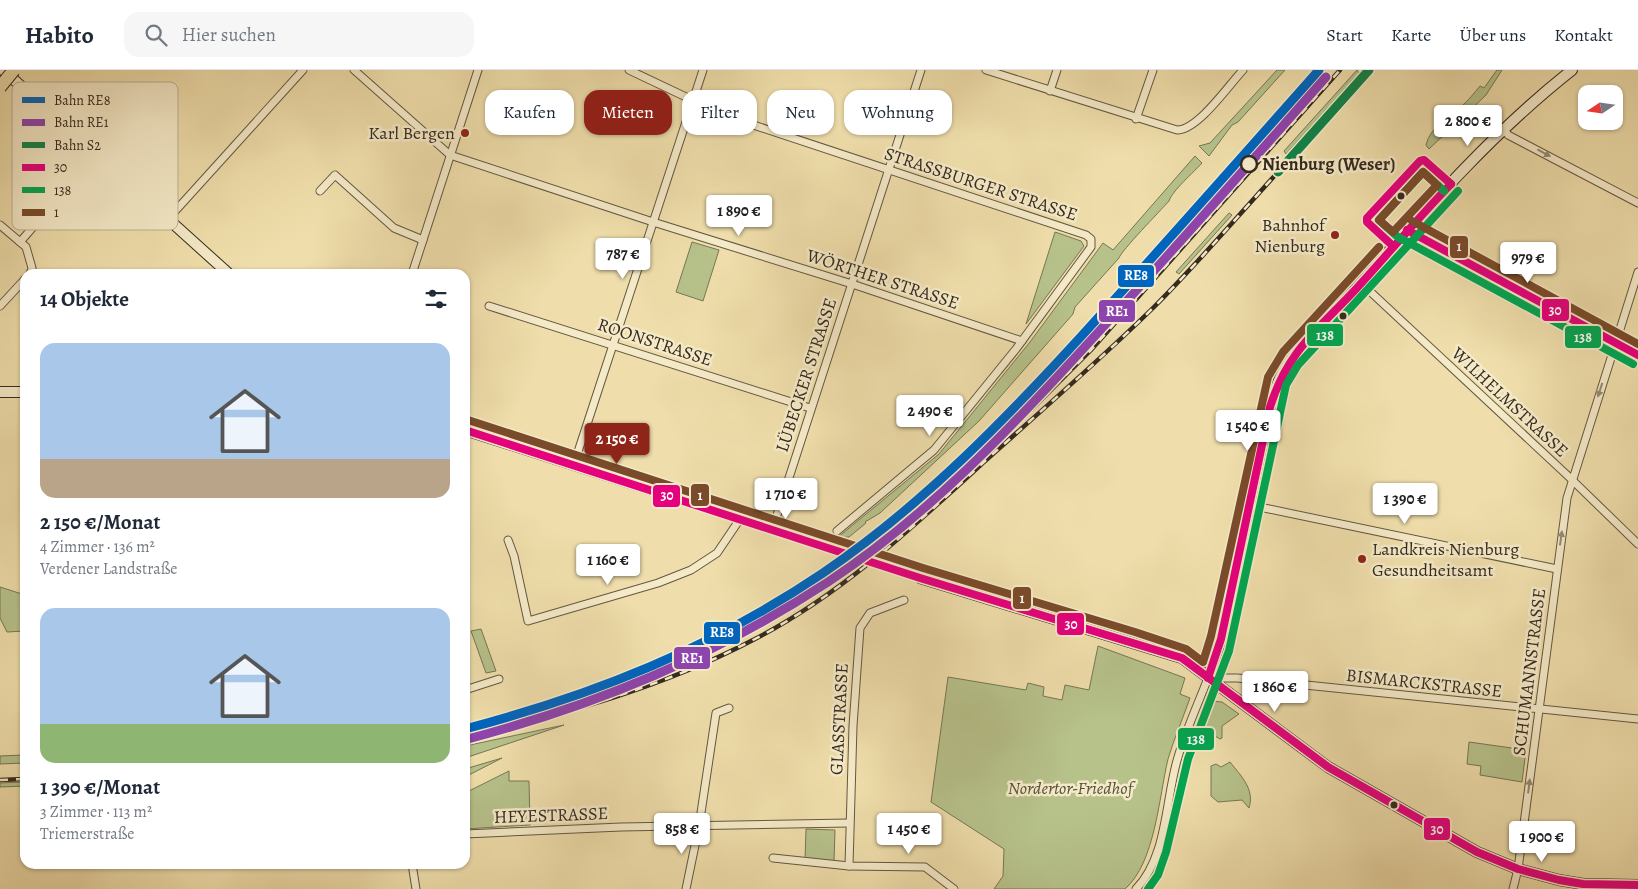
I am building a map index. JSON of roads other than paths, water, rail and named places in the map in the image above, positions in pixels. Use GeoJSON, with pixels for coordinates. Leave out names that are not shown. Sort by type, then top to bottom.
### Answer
{"type":"FeatureCollection","features":[{"type":"Feature","properties":{"kind":"highway"},"geometry":{"type":"LineString","coordinates":[[0,87],[14,70]]}},
{"type":"Feature","properties":{"kind":"main road"},"geometry":{"type":"LineString","coordinates":[[3,70],[16,82]]}},
{"type":"Feature","properties":{"kind":"main road"},"geometry":{"type":"LineString","coordinates":[[1208,678],[1221,639],[1270,407],[1282,371],[1310,335],[1361,283],[1407,230],[1503,128],[1572,70]]}},
{"type":"Feature","properties":{"kind":"main road"},"geometry":{"type":"LineString","coordinates":[[178,228],[223,269]]}},
{"type":"Feature","properties":{"kind":"main road"},"geometry":{"type":"LineString","coordinates":[[0,392],[20,392]]}},
{"type":"Feature","properties":{"kind":"main road"},"geometry":{"type":"LineString","coordinates":[[470,432],[833,548]]}},
{"type":"Feature","properties":{"kind":"main road"},"geometry":{"type":"LineString","coordinates":[[920,578],[1182,658],[1340,774],[1468,847],[1518,869],[1583,884],[1638,885]]}},
{"type":"Feature","properties":{"kind":"street"},"geometry":{"type":"LineString","coordinates":[[178,208],[303,70]]}},
{"type":"Feature","properties":{"kind":"street"},"geometry":{"type":"LineString","coordinates":[[354,70],[450,155]]}},
{"type":"Feature","properties":{"kind":"street"},"geometry":{"type":"LineString","coordinates":[[414,269],[478,70]]}},
{"type":"Feature","properties":{"kind":"street","name":"STRASSBURGER STRASSE"},"geometry":{"type":"LineString","coordinates":[[630,70],[682,96]]}},
{"type":"Feature","properties":{"kind":"street"},"geometry":{"type":"LineString","coordinates":[[697,90],[703,70]]}},
{"type":"Feature","properties":{"kind":"street","name":"LÜBECKER STRASSE"},"geometry":{"type":"LineString","coordinates":[[776,518],[810,408],[890,170],[921,70]]}},
{"type":"Feature","properties":{"kind":"street"},"geometry":{"type":"LineString","coordinates":[[986,70],[1136,119],[1180,130],[1197,120],[1242,70]]}},
{"type":"Feature","properties":{"kind":"street"},"geometry":{"type":"LineString","coordinates":[[1050,91],[1057,70]]}},
{"type":"Feature","properties":{"kind":"street"},"geometry":{"type":"LineString","coordinates":[[1136,119],[1153,70]]}},
{"type":"Feature","properties":{"kind":"street","name":"STRASSBURGER STRASSE"},"geometry":{"type":"LineString","coordinates":[[757,126],[1086,235],[1091,240],[1091,247],[1022,341]]}},
{"type":"Feature","properties":{"kind":"street"},"geometry":{"type":"LineString","coordinates":[[1503,128],[1508,135],[1638,203]]}},
{"type":"Feature","properties":{"kind":"street"},"geometry":{"type":"LineString","coordinates":[[574,464],[682,135]]}},
{"type":"Feature","properties":{"kind":"street","name":"WÖRTHER STRASSE"},"geometry":{"type":"LineString","coordinates":[[450,155],[653,222],[852,284],[1022,341]]}},
{"type":"Feature","properties":{"kind":"street"},"geometry":{"type":"LineString","coordinates":[[320,191],[336,175],[394,228],[423,240]]}},
{"type":"Feature","properties":{"kind":"street"},"geometry":{"type":"LineString","coordinates":[[0,225],[26,248],[32,269]]}},
{"type":"Feature","properties":{"kind":"street"},"geometry":{"type":"LineString","coordinates":[[20,242],[30,230]]}},
{"type":"Feature","properties":{"kind":"street"},"geometry":{"type":"LineString","coordinates":[[1407,230],[1638,355]]}},
{"type":"Feature","properties":{"kind":"street","name":"SCHUMANNSTRASSE"},"geometry":{"type":"LineString","coordinates":[[1513,889],[1518,869],[1557,569],[1571,479],[1638,272]]}},
{"type":"Feature","properties":{"kind":"street","name":"WILHELMSTRASSE"},"geometry":{"type":"LineString","coordinates":[[1361,283],[1638,544]]}},
{"type":"Feature","properties":{"kind":"street"},"geometry":{"type":"LineString","coordinates":[[0,306],[20,284]]}},
{"type":"Feature","properties":{"kind":"street","name":"ROONSTRASSE"},"geometry":{"type":"LineString","coordinates":[[490,306],[810,408]]}},
{"type":"Feature","properties":{"kind":"street"},"geometry":{"type":"LineString","coordinates":[[838,531],[934,450],[1022,341]]}},
{"type":"Feature","properties":{"kind":"street"},"geometry":{"type":"LineString","coordinates":[[1250,505],[1557,569]]}},
{"type":"Feature","properties":{"kind":"street"},"geometry":{"type":"LineString","coordinates":[[508,540],[514,556],[528,621],[658,583],[691,570],[717,553],[740,519]]}},
{"type":"Feature","properties":{"kind":"street","name":"GLASSTRASSE"},"geometry":{"type":"LineString","coordinates":[[849,866],[849,823],[860,628],[870,613],[904,600]]}},
{"type":"Feature","properties":{"kind":"street"},"geometry":{"type":"LineString","coordinates":[[1136,889],[1149,871],[1158,849],[1178,756],[1208,678]]}},
{"type":"Feature","properties":{"kind":"street","name":"BISMARCKSTRASSE"},"geometry":{"type":"LineString","coordinates":[[1208,678],[1237,678],[1638,719]]}},
{"type":"Feature","properties":{"kind":"street"},"geometry":{"type":"LineString","coordinates":[[470,688],[499,679]]}},
{"type":"Feature","properties":{"kind":"street"},"geometry":{"type":"LineString","coordinates":[[686,889],[699,826],[716,713],[729,708]]}},
{"type":"Feature","properties":{"kind":"street","name":"HEYESTRASSE"},"geometry":{"type":"LineString","coordinates":[[470,834],[849,823]]}},
{"type":"Feature","properties":{"kind":"street"},"geometry":{"type":"LineString","coordinates":[[773,858],[849,866],[925,867],[954,889]]}},
{"type":"Feature","properties":{"kind":"street"},"geometry":{"type":"LineString","coordinates":[[413,869],[416,889]]}},
{"type":"Feature","properties":{"kind":"tunnel"},"geometry":{"type":"LineString","coordinates":[[833,548],[920,578]]}},
{"type":"Feature","properties":{"kind":"railway"},"geometry":{"type":"LineString","coordinates":[[1032,409],[1091,350],[1340,70]]}},
{"type":"Feature","properties":{"kind":"railway"},"geometry":{"type":"LineString","coordinates":[[470,735],[576,709],[684,672],[753,640],[816,602],[846,581],[903,535],[1113,346],[1186,274],[1278,172]]}},
{"type":"Feature","properties":{"kind":"railway"},"geometry":{"type":"LineString","coordinates":[[667,662],[793,600],[853,563],[909,520]]}},
{"type":"Feature","properties":{"kind":"railway"},"geometry":{"type":"LineString","coordinates":[[0,780],[20,779]]}},
{"type":"Feature","properties":{"kind":"rail line","name":"RE8"},"geometry":{"type":"LineString","coordinates":[[470,728],[560,701],[651,666],[695,646],[781,600],[860,547],[929,490],[1026,396],[1319,70]]}},
{"type":"Feature","properties":{"kind":"rail line","name":"S2"},"geometry":{"type":"LineString","coordinates":[[1278,172],[1369,70]]}},
{"type":"Feature","properties":{"kind":"rail line","name":"RE1"},"geometry":{"type":"LineString","coordinates":[[470,738],[563,710],[654,676],[742,633],[785,609],[865,556],[935,499],[1032,404],[1152,273],[1326,77]]}},
{"type":"Feature","properties":{"kind":"place","name":"Karl Bergen"},"geometry":{"type":"Point","coordinates":[465,133]}},
{"type":"Feature","properties":{"kind":"place","name":"Nienburg (Weser)"},"geometry":{"type":"Point","coordinates":[1249,164]}},
{"type":"Feature","properties":{"kind":"place","name":"Bahnhof Nienburg"},"geometry":{"type":"Point","coordinates":[1335,235]}},
{"type":"Feature","properties":{"kind":"place","name":"Landkreis Nienburg Gesundheitsamt"},"geometry":{"type":"Point","coordinates":[1362,559]}},
{"type":"Feature","properties":{"kind":"park label","name":"Nordertor-Friedhof"},"geometry":{"type":"Point","coordinates":[1070,788]}}]}
